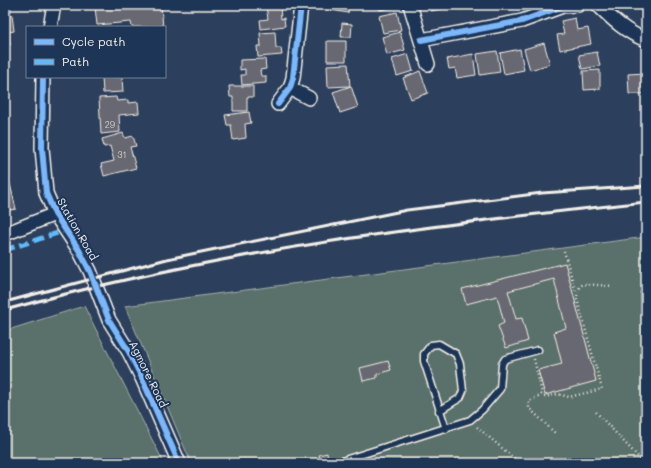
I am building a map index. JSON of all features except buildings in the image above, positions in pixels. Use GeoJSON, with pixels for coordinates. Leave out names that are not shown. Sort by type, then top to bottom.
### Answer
{"type":"FeatureCollection","features":[{"type":"Feature","properties":{"kind":"street"},"geometry":{"type":"LineString","coordinates":[[50,26],[54,5]]}},
{"type":"Feature","properties":{"kind":"street"},"geometry":{"type":"LineString","coordinates":[[278,104],[290,88],[293,78],[301,5]]}},
{"type":"Feature","properties":{"kind":"street"},"geometry":{"type":"LineString","coordinates":[[421,40],[522,21],[563,6],[578,5]]}},
{"type":"Feature","properties":{"kind":"street"},"geometry":{"type":"LineString","coordinates":[[598,5],[617,24],[631,34],[646,40]]}},
{"type":"Feature","properties":{"kind":"street"},"geometry":{"type":"LineString","coordinates":[[411,8],[428,64]]}},
{"type":"Feature","properties":{"kind":"street","name":"Station Road"},"geometry":{"type":"LineString","coordinates":[[43,78],[41,120],[43,170],[46,193],[55,214],[82,255],[90,271],[98,296]]}},
{"type":"Feature","properties":{"kind":"street"},"geometry":{"type":"LineString","coordinates":[[290,88],[309,98]]}},
{"type":"Feature","properties":{"kind":"street"},"geometry":{"type":"LineString","coordinates":[[5,234],[55,214]]}},
{"type":"Feature","properties":{"kind":"street","name":"Agmore Road"},"geometry":{"type":"LineString","coordinates":[[98,296],[109,320],[129,352],[142,378],[180,463]]}},
{"type":"Feature","properties":{"kind":"lane"},"geometry":{"type":"LineString","coordinates":[[439,411],[460,398],[464,386],[456,354],[439,344],[432,345],[424,354],[424,362],[439,411],[446,429]]}},
{"type":"Feature","properties":{"kind":"lane"},"geometry":{"type":"LineString","coordinates":[[335,463],[404,440],[446,429],[470,420],[482,410],[500,389],[502,364],[506,359],[538,350]]}},
{"type":"Feature","properties":{"kind":"path"},"geometry":{"type":"LineString","coordinates":[[564,251],[576,293]]}},
{"type":"Feature","properties":{"kind":"path"},"geometry":{"type":"LineString","coordinates":[[544,397],[558,394],[569,397],[602,389],[577,299],[579,287],[583,284],[613,286]]}},
{"type":"Feature","properties":{"kind":"path"},"geometry":{"type":"LineString","coordinates":[[640,293],[646,292]]}},
{"type":"Feature","properties":{"kind":"path"},"geometry":{"type":"LineString","coordinates":[[534,357],[542,393],[540,396],[529,401],[529,408],[556,434]]}},
{"type":"Feature","properties":{"kind":"path"},"geometry":{"type":"LineString","coordinates":[[596,412],[644,463]]}},
{"type":"Feature","properties":{"kind":"path"},"geometry":{"type":"LineString","coordinates":[[470,420],[514,458],[524,463]]}},
{"type":"Feature","properties":{"kind":"green space"},"geometry":{"type":"Polygon","coordinates":[[[646,237],[646,463],[191,463],[125,306],[646,237]]]}},
{"type":"Feature","properties":{"kind":"green space"},"geometry":{"type":"Polygon","coordinates":[[[84,306],[164,463],[5,463],[5,331],[84,306]]]}},
{"type":"Feature","properties":{"kind":"railway"},"geometry":{"type":"LineString","coordinates":[[5,302],[167,259],[407,210],[542,193],[646,186]]}},
{"type":"Feature","properties":{"kind":"railway"},"geometry":{"type":"LineString","coordinates":[[5,310],[84,289],[164,271],[323,242],[484,220],[646,202]]}},
{"type":"Feature","properties":{"kind":"marked path"},"geometry":{"type":"LineString","coordinates":[[5,250],[67,230]]}},
{"type":"Feature","properties":{"kind":"cycle path"},"geometry":{"type":"LineString","coordinates":[[278,104],[290,88],[293,78],[301,5]]}},
{"type":"Feature","properties":{"kind":"cycle path"},"geometry":{"type":"LineString","coordinates":[[421,40],[522,21],[563,6],[578,5]]}},
{"type":"Feature","properties":{"kind":"cycle path"},"geometry":{"type":"LineString","coordinates":[[43,78],[42,148],[46,193],[55,214],[79,250],[90,271],[109,320],[129,352],[142,378],[179,463]]}}]}
